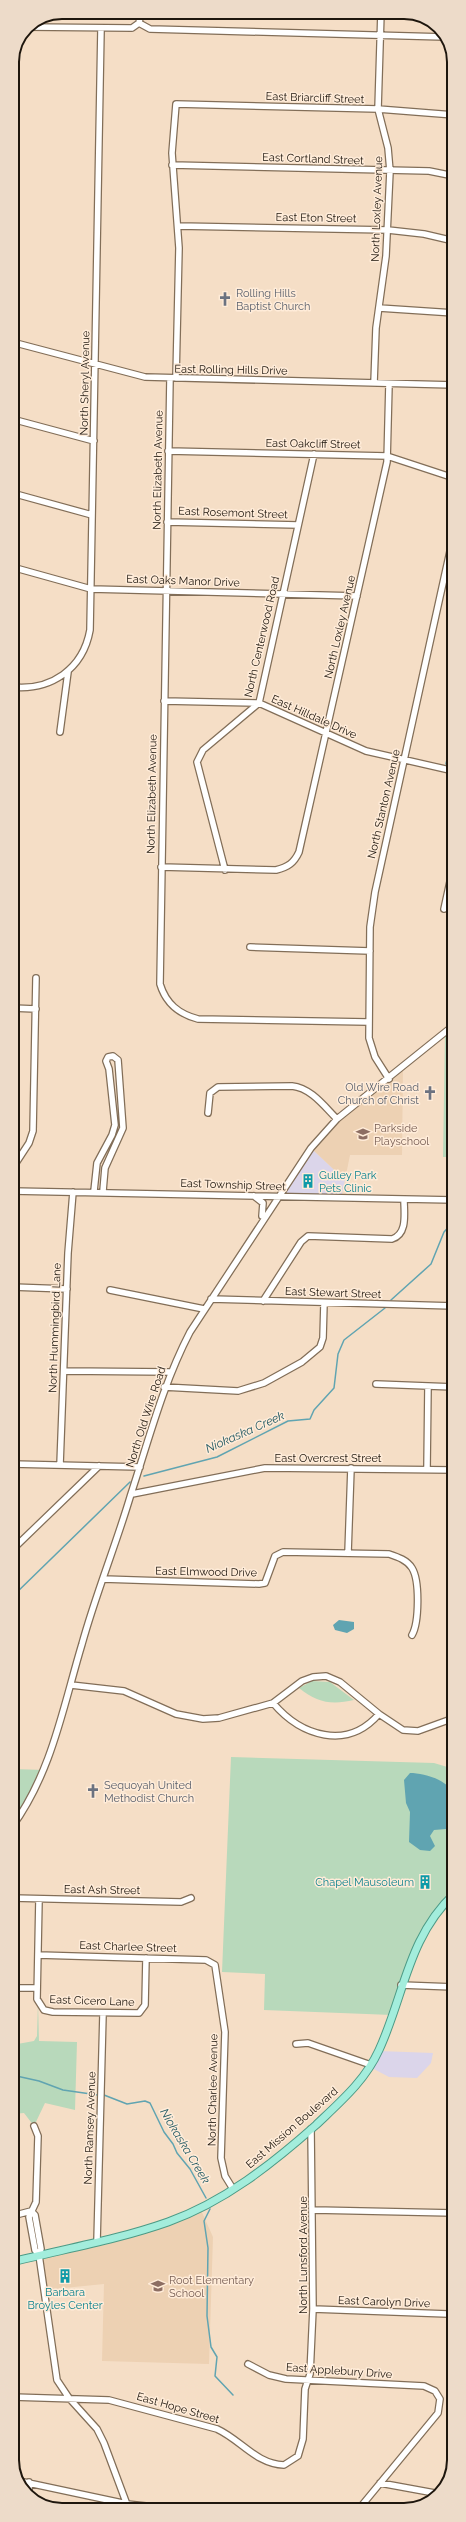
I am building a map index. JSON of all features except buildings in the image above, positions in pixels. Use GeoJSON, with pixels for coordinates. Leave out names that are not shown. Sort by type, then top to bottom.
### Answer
{"type":"FeatureCollection","features":[{"type":"Feature","properties":{"kind":"main road","name":"East Mission Boulevard"},"geometry":{"type":"LineString","coordinates":[[19,2260],[97,2242],[177,2218],[233,2189],[269,2165],[345,2098],[371,2065],[383,2040],[401,1985],[420,1937],[436,1913],[447,1901]]}},
{"type":"Feature","properties":{"kind":"street"},"geometry":{"type":"LineString","coordinates":[[37,27],[101,29],[132,28],[139,23],[140,19]]}},
{"type":"Feature","properties":{"kind":"street","name":"North Loxley Avenue"},"geometry":{"type":"LineString","coordinates":[[374,383],[374,346],[388,230],[390,170],[388,148],[378,110],[381,19]]}},
{"type":"Feature","properties":{"kind":"street"},"geometry":{"type":"LineString","coordinates":[[139,23],[150,29],[439,37]]}},
{"type":"Feature","properties":{"kind":"street","name":"North Sheryl Avenue"},"geometry":{"type":"LineString","coordinates":[[19,687],[41,686],[68,672],[83,653],[88,638],[91,589],[101,29]]}},
{"type":"Feature","properties":{"kind":"street","name":"East Briarcliff Street"},"geometry":{"type":"LineString","coordinates":[[176,104],[378,110],[447,115]]}},
{"type":"Feature","properties":{"kind":"street","name":"North Elizabeth Avenue"},"geometry":{"type":"LineString","coordinates":[[176,104],[172,165],[178,226],[173,378],[168,451],[159,976],[162,992],[176,1010],[198,1019],[368,1022]]}},
{"type":"Feature","properties":{"kind":"street","name":"East Cortland Street"},"geometry":{"type":"LineString","coordinates":[[172,165],[429,171],[447,175]]}},
{"type":"Feature","properties":{"kind":"street","name":"East Eton Street"},"geometry":{"type":"LineString","coordinates":[[178,226],[388,230],[424,234],[447,239]]}},
{"type":"Feature","properties":{"kind":"street"},"geometry":{"type":"LineString","coordinates":[[379,308],[447,313]]}},
{"type":"Feature","properties":{"kind":"street","name":"East Rolling Hills Drive"},"geometry":{"type":"LineString","coordinates":[[19,344],[145,377],[447,385]]}},
{"type":"Feature","properties":{"kind":"street","name":"North Loxley Avenue"},"geometry":{"type":"LineString","coordinates":[[225,870],[276,870],[286,868],[295,860],[299,852],[387,456],[389,384]]}},
{"type":"Feature","properties":{"kind":"street"},"geometry":{"type":"LineString","coordinates":[[19,421],[94,441]]}},
{"type":"Feature","properties":{"kind":"street","name":"East Oakcliff Street"},"geometry":{"type":"LineString","coordinates":[[168,451],[387,456],[447,476]]}},
{"type":"Feature","properties":{"kind":"street","name":"North Centerwood Road"},"geometry":{"type":"LineString","coordinates":[[225,870],[197,762],[203,750],[259,703],[314,454]]}},
{"type":"Feature","properties":{"kind":"street"},"geometry":{"type":"LineString","coordinates":[[19,495],[92,515]]}},
{"type":"Feature","properties":{"kind":"street","name":"East Rosemont Street"},"geometry":{"type":"LineString","coordinates":[[167,522],[298,525]]}},
{"type":"Feature","properties":{"kind":"street","name":"North Stanton Avenue"},"geometry":{"type":"LineString","coordinates":[[389,1079],[372,1051],[368,1022],[370,950],[375,892],[447,565]]}},
{"type":"Feature","properties":{"kind":"street","name":"East Oaks Manor Drive"},"geometry":{"type":"LineString","coordinates":[[19,568],[91,589],[357,596]]}},
{"type":"Feature","properties":{"kind":"street"},"geometry":{"type":"LineString","coordinates":[[60,732],[68,672]]}},
{"type":"Feature","properties":{"kind":"street","name":"East Hilldale Drive"},"geometry":{"type":"LineString","coordinates":[[164,701],[259,703],[366,750],[447,769]]}},
{"type":"Feature","properties":{"kind":"street"},"geometry":{"type":"LineString","coordinates":[[161,867],[225,870]]}},
{"type":"Feature","properties":{"kind":"street"},"geometry":{"type":"LineString","coordinates":[[444,909],[447,896]]}},
{"type":"Feature","properties":{"kind":"street"},"geometry":{"type":"LineString","coordinates":[[250,947],[370,950]]}},
{"type":"Feature","properties":{"kind":"street"},"geometry":{"type":"LineString","coordinates":[[19,1158],[29,1143],[33,1131],[36,978]]}},
{"type":"Feature","properties":{"kind":"street"},"geometry":{"type":"LineString","coordinates":[[19,1008],[36,1009]]}},
{"type":"Feature","properties":{"kind":"street","name":"North Old Wire Road"},"geometry":{"type":"LineString","coordinates":[[19,1817],[48,1762],[103,1579],[132,1494],[164,1387],[170,1372],[204,1309],[260,1222],[308,1152],[337,1119],[389,1079],[447,1031]]}},
{"type":"Feature","properties":{"kind":"street"},"geometry":{"type":"LineString","coordinates":[[94,1191],[97,1162],[112,1135],[114,1125],[109,1069],[106,1061],[108,1057],[113,1056],[118,1060],[123,1124],[121,1136],[105,1168],[103,1192]]}},
{"type":"Feature","properties":{"kind":"street"},"geometry":{"type":"LineString","coordinates":[[208,1113],[210,1093],[218,1087],[299,1086],[311,1093],[337,1119]]}},
{"type":"Feature","properties":{"kind":"street","name":"East Township Street"},"geometry":{"type":"LineString","coordinates":[[19,1191],[94,1191],[447,1200]]}},
{"type":"Feature","properties":{"kind":"street","name":"North Hummingbird Lane"},"geometry":{"type":"LineString","coordinates":[[60,1465],[67,1289],[73,1192]]}},
{"type":"Feature","properties":{"kind":"street"},"geometry":{"type":"LineString","coordinates":[[250,1195],[260,1199],[263,1203],[260,1222]]}},
{"type":"Feature","properties":{"kind":"street"},"geometry":{"type":"LineString","coordinates":[[263,1301],[301,1242],[308,1236],[392,1239],[398,1237],[402,1234],[403,1228],[404,1199]]}},
{"type":"Feature","properties":{"kind":"street"},"geometry":{"type":"LineString","coordinates":[[19,1287],[67,1289]]}},
{"type":"Feature","properties":{"kind":"street"},"geometry":{"type":"LineString","coordinates":[[110,1290],[204,1309]]}},
{"type":"Feature","properties":{"kind":"street","name":"East Stewart Street"},"geometry":{"type":"LineString","coordinates":[[211,1299],[447,1306]]}},
{"type":"Feature","properties":{"kind":"street"},"geometry":{"type":"LineString","coordinates":[[164,1387],[238,1391],[264,1383],[302,1362],[320,1347],[323,1338],[324,1303]]}},
{"type":"Feature","properties":{"kind":"street"},"geometry":{"type":"LineString","coordinates":[[64,1371],[170,1372]]}},
{"type":"Feature","properties":{"kind":"street"},"geometry":{"type":"LineString","coordinates":[[376,1384],[447,1386]]}},
{"type":"Feature","properties":{"kind":"street"},"geometry":{"type":"LineString","coordinates":[[427,1469],[428,1386]]}},
{"type":"Feature","properties":{"kind":"street"},"geometry":{"type":"LineString","coordinates":[[19,1464],[140,1467]]}},
{"type":"Feature","properties":{"kind":"street"},"geometry":{"type":"LineString","coordinates":[[19,1543],[99,1466]]}},
{"type":"Feature","properties":{"kind":"street","name":"East Overcrest Street"},"geometry":{"type":"LineString","coordinates":[[132,1494],[265,1468],[447,1470]]}},
{"type":"Feature","properties":{"kind":"street"},"geometry":{"type":"LineString","coordinates":[[351,1468],[348,1553],[389,1554],[403,1559],[412,1568],[416,1580],[416,1627],[412,1635]]}},
{"type":"Feature","properties":{"kind":"street","name":"East Elmwood Drive"},"geometry":{"type":"LineString","coordinates":[[103,1579],[259,1584],[265,1583],[275,1556],[283,1552],[348,1553]]}},
{"type":"Feature","properties":{"kind":"street"},"geometry":{"type":"LineString","coordinates":[[71,1685],[124,1690],[176,1714],[198,1719],[219,1718],[272,1703],[302,1681],[313,1677],[326,1676],[340,1682],[379,1714],[403,1730],[418,1731],[447,1721]]}},
{"type":"Feature","properties":{"kind":"street"},"geometry":{"type":"LineString","coordinates":[[272,1703],[294,1724],[307,1731],[325,1736],[344,1735],[364,1728],[379,1714]]}},
{"type":"Feature","properties":{"kind":"street","name":"East Ash Street"},"geometry":{"type":"LineString","coordinates":[[19,1898],[181,1902],[191,1898]]}},
{"type":"Feature","properties":{"kind":"street"},"geometry":{"type":"LineString","coordinates":[[19,1988],[37,1988],[39,1899]]}},
{"type":"Feature","properties":{"kind":"street","name":"East Charlee Street"},"geometry":{"type":"LineString","coordinates":[[38,1955],[206,1960],[215,1965]]}},
{"type":"Feature","properties":{"kind":"street","name":"East Cicero Lane"},"geometry":{"type":"LineString","coordinates":[[37,1988],[37,1999],[41,2007],[53,2012],[134,2014],[142,2011],[145,2005],[146,1958]]}},
{"type":"Feature","properties":{"kind":"street","name":"North Charlee Avenue"},"geometry":{"type":"LineString","coordinates":[[215,1965],[225,2032],[221,2158],[226,2176],[233,2189]]}},
{"type":"Feature","properties":{"kind":"street"},"geometry":{"type":"LineString","coordinates":[[401,1985],[447,1987]]}},
{"type":"Feature","properties":{"kind":"street","name":"North Ramsey Avenue"},"geometry":{"type":"LineString","coordinates":[[97,2242],[103,2014]]}},
{"type":"Feature","properties":{"kind":"street"},"geometry":{"type":"LineString","coordinates":[[296,2044],[308,2043],[371,2065]]}},
{"type":"Feature","properties":{"kind":"street"},"geometry":{"type":"LineString","coordinates":[[19,2214],[31,2211],[36,2202],[38,2136],[34,2126]]}},
{"type":"Feature","properties":{"kind":"street","name":"North Lunsford Avenue"},"geometry":{"type":"LineString","coordinates":[[307,2381],[313,2309],[314,2210],[311,2129]]}},
{"type":"Feature","properties":{"kind":"street"},"geometry":{"type":"LineString","coordinates":[[314,2210],[447,2214]]}},
{"type":"Feature","properties":{"kind":"street"},"geometry":{"type":"LineString","coordinates":[[31,2211],[35,2215],[41,2249],[39,2255],[54,2369],[62,2388],[69,2398],[97,2429],[104,2443],[126,2503]]}},
{"type":"Feature","properties":{"kind":"street","name":"East Carolyn Drive"},"geometry":{"type":"LineString","coordinates":[[313,2309],[447,2314]]}},
{"type":"Feature","properties":{"kind":"street","name":"East Applebury Drive"},"geometry":{"type":"LineString","coordinates":[[248,2364],[269,2375],[307,2381],[431,2388],[440,2399],[438,2413],[380,2483]]}},
{"type":"Feature","properties":{"kind":"street","name":"East Hope Street"},"geometry":{"type":"LineString","coordinates":[[19,2397],[116,2401],[217,2429],[227,2434],[265,2462],[284,2465],[298,2456],[302,2448],[305,2389],[307,2381]]}},
{"type":"Feature","properties":{"kind":"street"},"geometry":{"type":"LineString","coordinates":[[25,2482],[112,2503]]}},
{"type":"Feature","properties":{"kind":"street"},"geometry":{"type":"LineString","coordinates":[[29,2482],[29,2487]]}},
{"type":"Feature","properties":{"kind":"street"},"geometry":{"type":"LineString","coordinates":[[364,2503],[380,2483],[431,2492]]}},
{"type":"Feature","properties":{"kind":"shaded area","name":"Parkside Playschool"},"geometry":{"type":"Polygon","coordinates":[[[403,1067],[402,1155],[350,1155],[345,1180],[311,1148],[337,1119],[403,1067]]]}},
{"type":"Feature","properties":{"kind":"shaded area"},"geometry":{"type":"Polygon","coordinates":[[[311,1148],[345,1180],[341,1198],[278,1196],[311,1148]]]}},
{"type":"Feature","properties":{"kind":"shaded area"},"geometry":{"type":"Polygon","coordinates":[[[379,2051],[433,2053],[431,2063],[417,2078],[389,2077],[370,2067],[379,2051]]]}},
{"type":"Feature","properties":{"kind":"shaded area","name":"Root Elementary School"},"geometry":{"type":"Polygon","coordinates":[[[200,2208],[213,2237],[209,2364],[102,2361],[104,2284],[44,2290],[39,2255],[97,2242],[200,2208]]]}},
{"type":"Feature","properties":{"kind":"green space"},"geometry":{"type":"Polygon","coordinates":[[[447,1031],[447,1157],[443,1157],[445,1033],[447,1031]]]}},
{"type":"Feature","properties":{"kind":"green space"},"geometry":{"type":"Polygon","coordinates":[[[312,1681],[330,1682],[354,1700],[346,1702],[325,1702],[312,1697],[299,1688],[312,1681]]]}},
{"type":"Feature","properties":{"kind":"green space"},"geometry":{"type":"Polygon","coordinates":[[[231,1757],[434,1763],[447,1767],[447,1902],[427,1924],[392,2015],[264,2010],[265,1974],[222,1972],[231,1757]]]}},
{"type":"Feature","properties":{"kind":"green space"},"geometry":{"type":"Polygon","coordinates":[[[19,1769],[45,1770],[19,1815],[19,1769]]]}},
{"type":"Feature","properties":{"kind":"green space"},"geometry":{"type":"Polygon","coordinates":[[[38,2003],[39,2041],[77,2042],[75,2110],[45,2103],[34,2126],[24,2113],[19,2113],[19,2044],[34,2041],[37,2036],[38,2003]]]}},
{"type":"Feature","properties":{"kind":"water"},"geometry":{"type":"Polygon","coordinates":[[[339,1620],[354,1622],[354,1629],[347,1633],[335,1630],[333,1625],[339,1620]]]}},
{"type":"Feature","properties":{"kind":"water"},"geometry":{"type":"Polygon","coordinates":[[[410,1773],[422,1774],[436,1778],[447,1786],[447,1828],[434,1830],[430,1836],[435,1846],[430,1851],[420,1850],[409,1842],[410,1812],[406,1803],[404,1780],[410,1773]]]}},
{"type":"Feature","properties":{"kind":"waterway"},"geometry":{"type":"LineString","coordinates":[[446,764],[447,759]]}},
{"type":"Feature","properties":{"kind":"waterway","name":"Niokaska Creek"},"geometry":{"type":"LineString","coordinates":[[391,1300],[431,1264],[444,1232],[447,1229]]}},
{"type":"Feature","properties":{"kind":"waterway","name":"Niokaska Creek"},"geometry":{"type":"LineString","coordinates":[[144,1476],[217,1457],[288,1421],[310,1419],[314,1410],[334,1388],[338,1354],[344,1340],[385,1308]]}},
{"type":"Feature","properties":{"kind":"waterway","name":"Niokaska Creek"},"geometry":{"type":"LineString","coordinates":[[19,1590],[130,1482]]}},
{"type":"Feature","properties":{"kind":"waterway","name":"Niokaska Creek"},"geometry":{"type":"LineString","coordinates":[[19,2077],[39,2081],[63,2090],[98,2095]]}},
{"type":"Feature","properties":{"kind":"waterway","name":"Niokaska Creek"},"geometry":{"type":"LineString","coordinates":[[104,2095],[127,2104],[145,2101],[150,2103],[164,2132],[173,2144],[177,2153],[190,2169],[206,2198]]}},
{"type":"Feature","properties":{"kind":"waterway","name":"Niokaska Creek"},"geometry":{"type":"LineString","coordinates":[[210,2209],[204,2221],[208,2248],[207,2316],[211,2347],[217,2357],[215,2376],[233,2395]]}},
{"type":"Feature","properties":{"kind":"place","name":"Rolling Hills Baptist Church"},"geometry":{"type":"Point","coordinates":[225,299]}},
{"type":"Feature","properties":{"kind":"place","name":"Old Wire Road Church of Christ"},"geometry":{"type":"Point","coordinates":[430,1093]}},
{"type":"Feature","properties":{"kind":"place","name":"Parkside Playschool"},"geometry":{"type":"Point","coordinates":[363,1134]}},
{"type":"Feature","properties":{"kind":"place","name":"Gulley Park Pets Clinic"},"geometry":{"type":"Point","coordinates":[308,1181]}},
{"type":"Feature","properties":{"kind":"place","name":"Sequoyah United Methodist Church"},"geometry":{"type":"Point","coordinates":[93,1791]}},
{"type":"Feature","properties":{"kind":"place","name":"Chapel Mausoleum"},"geometry":{"type":"Point","coordinates":[425,1882]}},
{"type":"Feature","properties":{"kind":"place","name":"Barbara Broyles Center"},"geometry":{"type":"Point","coordinates":[65,2276]}},
{"type":"Feature","properties":{"kind":"place","name":"Root Elementary School"},"geometry":{"type":"Point","coordinates":[158,2286]}}]}
